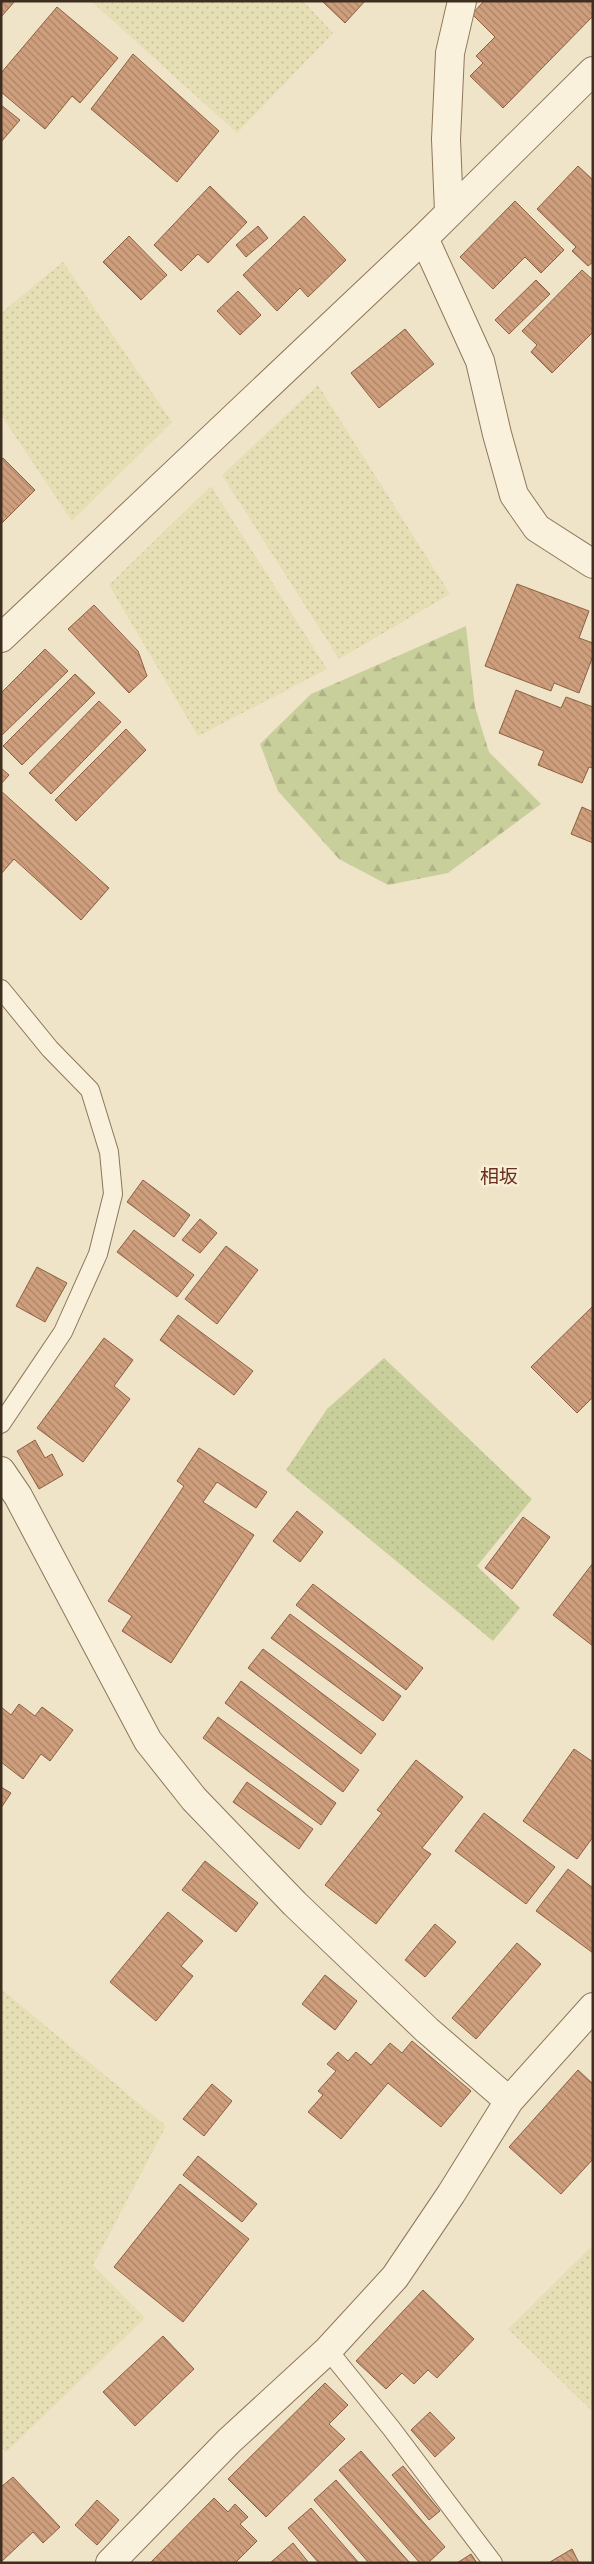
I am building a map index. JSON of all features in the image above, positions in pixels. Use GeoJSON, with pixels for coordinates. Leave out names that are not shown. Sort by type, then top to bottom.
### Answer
{"type":"FeatureCollection","features":[{"type":"Feature","properties":{"kind":"street"},"geometry":{"type":"LineString","coordinates":[[449,212],[446,139],[450,53],[462,1]]}},
{"type":"Feature","properties":{"kind":"street"},"geometry":{"type":"LineString","coordinates":[[1,638],[424,238],[593,71]]}},
{"type":"Feature","properties":{"kind":"street"},"geometry":{"type":"LineString","coordinates":[[424,238],[480,361],[514,495],[537,528],[593,564]]}},
{"type":"Feature","properties":{"kind":"street"},"geometry":{"type":"LineString","coordinates":[[1,1471],[18,1496],[148,1741],[194,1799],[295,1904],[378,1984],[427,2030],[509,2101]]}},
{"type":"Feature","properties":{"kind":"street"},"geometry":{"type":"LineString","coordinates":[[110,2563],[229,2440],[328,2350],[395,2276],[451,2194],[509,2101],[593,2008]]}},
{"type":"Feature","properties":{"kind":"lane"},"geometry":{"type":"LineString","coordinates":[[1,989],[50,1049],[90,1090],[109,1152],[113,1194],[98,1254],[63,1332],[1,1424]]}},
{"type":"Feature","properties":{"kind":"lane"},"geometry":{"type":"LineString","coordinates":[[328,2350],[391,2428],[493,2563]]}},
{"type":"Feature","properties":{"kind":"shaded area"},"geometry":{"type":"Polygon","coordinates":[[[91,1],[303,1],[333,33],[237,133],[91,1]]]}},
{"type":"Feature","properties":{"kind":"shaded area"},"geometry":{"type":"Polygon","coordinates":[[[63,262],[172,422],[72,521],[1,415],[1,313],[63,262]]]}},
{"type":"Feature","properties":{"kind":"shaded area"},"geometry":{"type":"Polygon","coordinates":[[[318,385],[450,594],[339,659],[222,475],[318,385]]]}},
{"type":"Feature","properties":{"kind":"shaded area"},"geometry":{"type":"Polygon","coordinates":[[[211,486],[327,669],[198,736],[109,585],[211,486]]]}},
{"type":"Feature","properties":{"kind":"shaded area"},"geometry":{"type":"Polygon","coordinates":[[[1,1989],[166,2126],[93,2265],[145,2318],[6,2452],[1,2448],[1,1989]]]}},
{"type":"Feature","properties":{"kind":"shaded area"},"geometry":{"type":"Polygon","coordinates":[[[593,2245],[593,2412],[508,2329],[593,2245]]]}},
{"type":"Feature","properties":{"kind":"green space"},"geometry":{"type":"Polygon","coordinates":[[[466,626],[475,707],[489,752],[541,804],[448,873],[388,885],[339,859],[278,791],[260,744],[311,694],[466,626]]]}},
{"type":"Feature","properties":{"kind":"green space"},"geometry":{"type":"Polygon","coordinates":[[[384,1358],[532,1499],[477,1566],[520,1608],[493,1641],[286,1470],[327,1409],[384,1358]]]}},
{"type":"Feature","properties":{"kind":"building"},"geometry":{"type":"Polygon","coordinates":[[[1,1],[15,1],[1,17],[1,1]]]}},
{"type":"Feature","properties":{"kind":"building"},"geometry":{"type":"Polygon","coordinates":[[[322,1],[365,1],[345,23],[322,1]]]}},
{"type":"Feature","properties":{"kind":"building"},"geometry":{"type":"Polygon","coordinates":[[[484,1],[593,1],[593,16],[503,108],[470,76],[483,63],[476,56],[495,37],[472,14],[484,1]]]}},
{"type":"Feature","properties":{"kind":"building"},"geometry":{"type":"Polygon","coordinates":[[[57,7],[118,58],[80,103],[72,96],[45,129],[1,92],[1,73],[57,7]]]}},
{"type":"Feature","properties":{"kind":"building"},"geometry":{"type":"Polygon","coordinates":[[[133,54],[219,131],[177,182],[91,109],[133,54]]]}},
{"type":"Feature","properties":{"kind":"building"},"geometry":{"type":"Polygon","coordinates":[[[1,105],[20,120],[1,142],[1,105]]]}},
{"type":"Feature","properties":{"kind":"building"},"geometry":{"type":"Polygon","coordinates":[[[578,166],[593,180],[593,262],[588,266],[572,251],[576,247],[537,209],[578,166]]]}},
{"type":"Feature","properties":{"kind":"building"},"geometry":{"type":"Polygon","coordinates":[[[210,186],[247,222],[208,263],[198,254],[181,271],[154,245],[210,186]]]}},
{"type":"Feature","properties":{"kind":"building"},"geometry":{"type":"Polygon","coordinates":[[[515,201],[564,250],[541,273],[525,257],[493,289],[460,257],[515,201]]]}},
{"type":"Feature","properties":{"kind":"building"},"geometry":{"type":"Polygon","coordinates":[[[304,216],[346,260],[308,297],[300,288],[277,311],[243,275],[304,216]]]}},
{"type":"Feature","properties":{"kind":"building"},"geometry":{"type":"Polygon","coordinates":[[[258,226],[268,238],[246,257],[236,245],[258,226]]]}},
{"type":"Feature","properties":{"kind":"building"},"geometry":{"type":"Polygon","coordinates":[[[129,236],[167,275],[141,300],[103,262],[129,236]]]}},
{"type":"Feature","properties":{"kind":"building"},"geometry":{"type":"Polygon","coordinates":[[[582,270],[593,280],[593,332],[552,373],[531,352],[537,345],[522,331],[582,270]]]}},
{"type":"Feature","properties":{"kind":"building"},"geometry":{"type":"Polygon","coordinates":[[[536,280],[550,294],[509,334],[495,320],[536,280]]]}},
{"type":"Feature","properties":{"kind":"building"},"geometry":{"type":"Polygon","coordinates":[[[238,291],[261,315],[240,335],[217,311],[238,291]]]}},
{"type":"Feature","properties":{"kind":"building"},"geometry":{"type":"Polygon","coordinates":[[[405,329],[434,364],[379,408],[351,373],[405,329]]]}},
{"type":"Feature","properties":{"kind":"building"},"geometry":{"type":"Polygon","coordinates":[[[3,458],[35,490],[1,524],[1,460],[3,458]]]}},
{"type":"Feature","properties":{"kind":"building"},"geometry":{"type":"Polygon","coordinates":[[[517,584],[589,611],[579,638],[593,643],[593,656],[579,693],[554,683],[551,691],[485,666],[517,584]]]}},
{"type":"Feature","properties":{"kind":"building"},"geometry":{"type":"Polygon","coordinates":[[[94,605],[138,651],[147,676],[129,693],[68,629],[94,605]]]}},
{"type":"Feature","properties":{"kind":"building"},"geometry":{"type":"Polygon","coordinates":[[[45,649],[68,671],[1,736],[1,693],[45,649]]]}},
{"type":"Feature","properties":{"kind":"building"},"geometry":{"type":"Polygon","coordinates":[[[75,674],[95,693],[22,765],[3,746],[75,674]]]}},
{"type":"Feature","properties":{"kind":"building"},"geometry":{"type":"Polygon","coordinates":[[[516,690],[561,708],[566,697],[593,707],[593,768],[589,767],[582,783],[538,765],[544,751],[499,733],[516,690]]]}},
{"type":"Feature","properties":{"kind":"building"},"geometry":{"type":"Polygon","coordinates":[[[99,701],[121,722],[51,794],[29,773],[99,701]]]}},
{"type":"Feature","properties":{"kind":"building"},"geometry":{"type":"Polygon","coordinates":[[[126,729],[146,750],[76,821],[55,800],[126,729]]]}},
{"type":"Feature","properties":{"kind":"building"},"geometry":{"type":"Polygon","coordinates":[[[1,768],[9,775],[1,784],[1,768]]]}},
{"type":"Feature","properties":{"kind":"building"},"geometry":{"type":"Polygon","coordinates":[[[1,791],[109,888],[81,920],[14,859],[1,874],[1,791]]]}},
{"type":"Feature","properties":{"kind":"building"},"geometry":{"type":"Polygon","coordinates":[[[582,807],[593,812],[593,843],[571,834],[582,807]]]}},
{"type":"Feature","properties":{"kind":"building"},"geometry":{"type":"Polygon","coordinates":[[[143,1180],[190,1215],[174,1237],[127,1202],[143,1180]]]}},
{"type":"Feature","properties":{"kind":"building"},"geometry":{"type":"Polygon","coordinates":[[[200,1219],[217,1233],[200,1253],[182,1240],[200,1219]]]}},
{"type":"Feature","properties":{"kind":"building"},"geometry":{"type":"Polygon","coordinates":[[[134,1230],[194,1275],[177,1297],[117,1252],[134,1230]]]}},
{"type":"Feature","properties":{"kind":"building"},"geometry":{"type":"Polygon","coordinates":[[[226,1246],[258,1270],[217,1324],[185,1299],[226,1246]]]}},
{"type":"Feature","properties":{"kind":"building"},"geometry":{"type":"Polygon","coordinates":[[[37,1267],[67,1283],[45,1322],[16,1306],[37,1267]]]}},
{"type":"Feature","properties":{"kind":"building"},"geometry":{"type":"Polygon","coordinates":[[[593,1306],[593,1397],[577,1413],[531,1367],[593,1306]]]}},
{"type":"Feature","properties":{"kind":"building"},"geometry":{"type":"Polygon","coordinates":[[[178,1315],[253,1371],[234,1395],[160,1340],[178,1315]]]}},
{"type":"Feature","properties":{"kind":"building"},"geometry":{"type":"Polygon","coordinates":[[[104,1338],[133,1360],[114,1386],[130,1399],[83,1462],[37,1428],[104,1338]]]}},
{"type":"Feature","properties":{"kind":"building"},"geometry":{"type":"Polygon","coordinates":[[[35,1440],[45,1458],[52,1454],[63,1475],[39,1489],[17,1451],[35,1440]]]}},
{"type":"Feature","properties":{"kind":"building"},"geometry":{"type":"Polygon","coordinates":[[[199,1448],[267,1492],[256,1508],[217,1482],[203,1502],[254,1535],[171,1663],[122,1631],[132,1616],[108,1601],[184,1486],[177,1481],[199,1448]]]}},
{"type":"Feature","properties":{"kind":"building"},"geometry":{"type":"Polygon","coordinates":[[[297,1511],[323,1532],[300,1562],[273,1541],[297,1511]]]}},
{"type":"Feature","properties":{"kind":"building"},"geometry":{"type":"Polygon","coordinates":[[[523,1517],[550,1537],[512,1589],[485,1568],[523,1517]]]}},
{"type":"Feature","properties":{"kind":"building"},"geometry":{"type":"Polygon","coordinates":[[[593,1563],[593,1646],[553,1615],[593,1563]]]}},
{"type":"Feature","properties":{"kind":"building"},"geometry":{"type":"Polygon","coordinates":[[[313,1584],[423,1668],[406,1690],[296,1605],[313,1584]]]}},
{"type":"Feature","properties":{"kind":"building"},"geometry":{"type":"Polygon","coordinates":[[[290,1614],[401,1696],[383,1721],[271,1638],[290,1614]]]}},
{"type":"Feature","properties":{"kind":"building"},"geometry":{"type":"Polygon","coordinates":[[[263,1649],[376,1734],[361,1754],[248,1668],[263,1649]]]}},
{"type":"Feature","properties":{"kind":"building"},"geometry":{"type":"Polygon","coordinates":[[[241,1681],[359,1770],[343,1792],[225,1703],[241,1681]]]}},
{"type":"Feature","properties":{"kind":"building"},"geometry":{"type":"Polygon","coordinates":[[[19,1704],[35,1716],[42,1707],[73,1730],[50,1761],[41,1754],[23,1779],[1,1762],[1,1707],[11,1715],[19,1704]]]}},
{"type":"Feature","properties":{"kind":"building"},"geometry":{"type":"Polygon","coordinates":[[[218,1717],[336,1803],[321,1825],[203,1738],[218,1717]]]}},
{"type":"Feature","properties":{"kind":"building"},"geometry":{"type":"Polygon","coordinates":[[[574,1749],[593,1762],[593,1837],[577,1859],[523,1821],[574,1749]]]}},
{"type":"Feature","properties":{"kind":"building"},"geometry":{"type":"Polygon","coordinates":[[[416,1760],[463,1797],[422,1848],[431,1854],[376,1924],[325,1885],[382,1813],[377,1810],[416,1760]]]}},
{"type":"Feature","properties":{"kind":"building"},"geometry":{"type":"Polygon","coordinates":[[[247,1782],[313,1829],[299,1849],[233,1802],[247,1782]]]}},
{"type":"Feature","properties":{"kind":"building"},"geometry":{"type":"Polygon","coordinates":[[[1,1787],[11,1793],[1,1808],[1,1787]]]}},
{"type":"Feature","properties":{"kind":"building"},"geometry":{"type":"Polygon","coordinates":[[[484,1813],[555,1867],[526,1904],[455,1851],[484,1813]]]}},
{"type":"Feature","properties":{"kind":"building"},"geometry":{"type":"Polygon","coordinates":[[[205,1861],[258,1903],[236,1932],[182,1890],[205,1861]]]}},
{"type":"Feature","properties":{"kind":"building"},"geometry":{"type":"Polygon","coordinates":[[[568,1869],[593,1888],[593,1953],[536,1911],[568,1869]]]}},
{"type":"Feature","properties":{"kind":"building"},"geometry":{"type":"Polygon","coordinates":[[[168,1912],[203,1941],[181,1966],[193,1976],[156,2021],[110,1982],[168,1912]]]}},
{"type":"Feature","properties":{"kind":"building"},"geometry":{"type":"Polygon","coordinates":[[[435,1924],[456,1942],[425,1977],[405,1960],[435,1924]]]}},
{"type":"Feature","properties":{"kind":"building"},"geometry":{"type":"Polygon","coordinates":[[[517,1943],[541,1964],[476,2039],[452,2018],[517,1943]]]}},
{"type":"Feature","properties":{"kind":"building"},"geometry":{"type":"Polygon","coordinates":[[[325,1975],[357,2001],[335,2030],[302,2004],[325,1975]]]}},
{"type":"Feature","properties":{"kind":"building"},"geometry":{"type":"Polygon","coordinates":[[[412,2041],[471,2091],[441,2127],[388,2083],[341,2139],[308,2112],[323,2095],[318,2091],[336,2071],[327,2064],[338,2052],[348,2061],[356,2052],[371,2065],[390,2043],[402,2053],[412,2041]]]}},
{"type":"Feature","properties":{"kind":"building"},"geometry":{"type":"Polygon","coordinates":[[[578,2070],[593,2084],[593,2159],[561,2194],[509,2147],[578,2070]]]}},
{"type":"Feature","properties":{"kind":"building"},"geometry":{"type":"Polygon","coordinates":[[[212,2084],[232,2101],[204,2136],[183,2119],[212,2084]]]}},
{"type":"Feature","properties":{"kind":"building"},"geometry":{"type":"Polygon","coordinates":[[[198,2156],[257,2204],[242,2222],[183,2175],[198,2156]]]}},
{"type":"Feature","properties":{"kind":"building"},"geometry":{"type":"Polygon","coordinates":[[[180,2184],[249,2239],[183,2322],[114,2267],[180,2184]]]}},
{"type":"Feature","properties":{"kind":"building"},"geometry":{"type":"Polygon","coordinates":[[[423,2290],[474,2339],[437,2378],[428,2370],[414,2384],[402,2373],[386,2389],[356,2361],[423,2290]]]}},
{"type":"Feature","properties":{"kind":"building"},"geometry":{"type":"Polygon","coordinates":[[[163,2336],[194,2369],[135,2426],[103,2392],[163,2336]]]}},
{"type":"Feature","properties":{"kind":"building"},"geometry":{"type":"Polygon","coordinates":[[[325,2383],[348,2405],[329,2424],[345,2439],[266,2517],[228,2479],[325,2383]]]}},
{"type":"Feature","properties":{"kind":"building"},"geometry":{"type":"Polygon","coordinates":[[[430,2412],[455,2438],[435,2457],[411,2430],[430,2412]]]}},
{"type":"Feature","properties":{"kind":"building"},"geometry":{"type":"Polygon","coordinates":[[[361,2451],[445,2547],[428,2563],[420,2563],[339,2470],[361,2451]]]}},
{"type":"Feature","properties":{"kind":"building"},"geometry":{"type":"Polygon","coordinates":[[[403,2466],[440,2511],[429,2520],[392,2475],[403,2466]]]}},
{"type":"Feature","properties":{"kind":"building"},"geometry":{"type":"Polygon","coordinates":[[[13,2477],[60,2527],[43,2543],[33,2532],[1,2562],[1,2487],[13,2477]]]}},
{"type":"Feature","properties":{"kind":"building"},"geometry":{"type":"Polygon","coordinates":[[[336,2480],[410,2563],[369,2563],[314,2500],[336,2480]]]}},
{"type":"Feature","properties":{"kind":"building"},"geometry":{"type":"Polygon","coordinates":[[[214,2498],[228,2512],[235,2504],[248,2517],[240,2524],[257,2541],[235,2563],[150,2563],[214,2498]]]}},
{"type":"Feature","properties":{"kind":"building"},"geometry":{"type":"Polygon","coordinates":[[[97,2500],[119,2520],[97,2545],[75,2525],[97,2500]]]}},
{"type":"Feature","properties":{"kind":"building"},"geometry":{"type":"Polygon","coordinates":[[[311,2508],[359,2563],[319,2563],[288,2528],[311,2508]]]}},
{"type":"Feature","properties":{"kind":"building"},"geometry":{"type":"Polygon","coordinates":[[[293,2543],[309,2563],[270,2563],[293,2543]]]}},
{"type":"Feature","properties":{"kind":"building"},"geometry":{"type":"Polygon","coordinates":[[[572,2549],[579,2563],[550,2563],[550,2562],[572,2549]]]}},
{"type":"Feature","properties":{"kind":"building"},"geometry":{"type":"Polygon","coordinates":[[[471,2554],[477,2563],[457,2563],[471,2554]]]}},
{"type":"Feature","properties":{"kind":"district","name":"相坂"},"geometry":{"type":"Point","coordinates":[499,1176]}}]}
